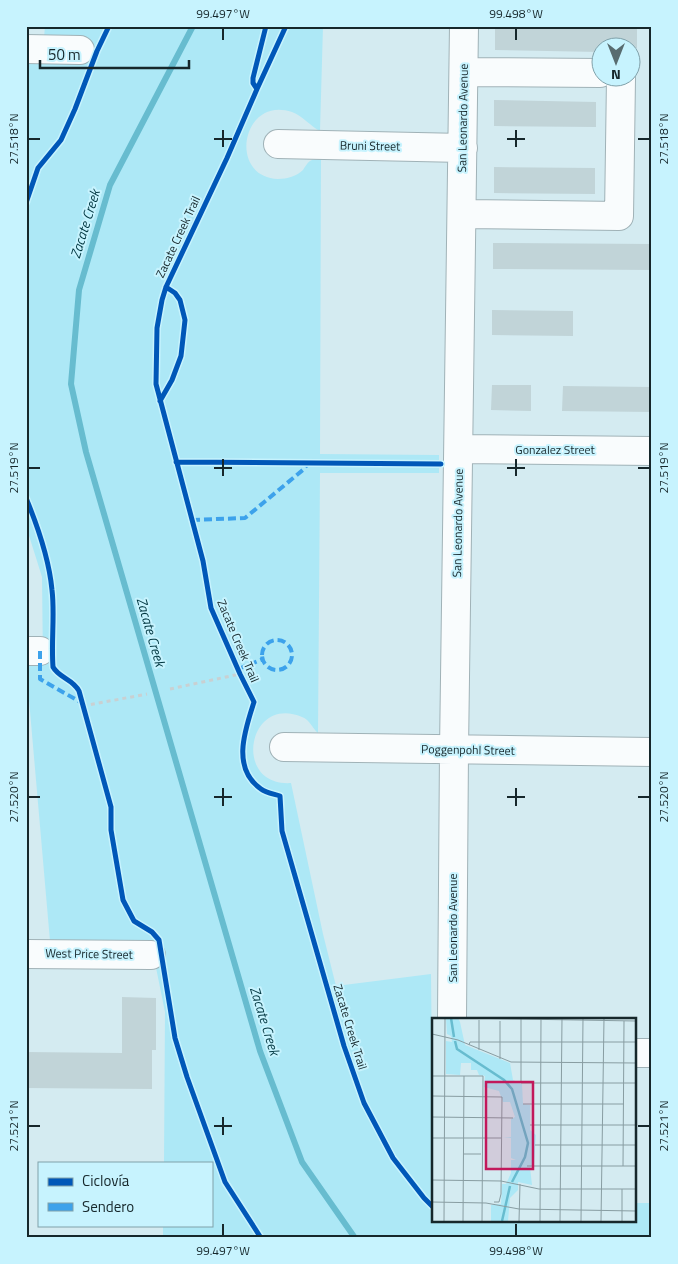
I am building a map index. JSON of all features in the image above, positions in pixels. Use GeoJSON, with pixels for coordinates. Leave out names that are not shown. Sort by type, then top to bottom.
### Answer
{"type":"FeatureCollection","features":[{"type":"Feature","properties":{"kind":"street","name":"San Leonardo Avenue"},"geometry":{"type":"LineString","coordinates":[[452,1018],[464,26]]}},
{"type":"Feature","properties":{"kind":"street"},"geometry":{"type":"LineString","coordinates":[[26,49],[80,50]]}},
{"type":"Feature","properties":{"kind":"street"},"geometry":{"type":"LineString","coordinates":[[464,72],[590,73]]}},
{"type":"Feature","properties":{"kind":"street"},"geometry":{"type":"LineString","coordinates":[[462,214],[620,216],[622,88]]}},
{"type":"Feature","properties":{"kind":"street","name":"Bruni Street"},"geometry":{"type":"LineString","coordinates":[[278,144],[463,148]]}},
{"type":"Feature","properties":{"kind":"street","name":"Gonzalez Street"},"geometry":{"type":"LineString","coordinates":[[459,449],[652,451]]}},
{"type":"Feature","properties":{"kind":"street","name":"Poggenpohl Street"},"geometry":{"type":"LineString","coordinates":[[284,747],[652,752]]}},
{"type":"Feature","properties":{"kind":"street","name":"West Price Street"},"geometry":{"type":"LineString","coordinates":[[26,954],[151,955]]}},
{"type":"Feature","properties":{"kind":"street"},"geometry":{"type":"LineString","coordinates":[[636,1053],[652,1053]]}},
{"type":"Feature","properties":{"kind":"path"},"geometry":{"type":"LineString","coordinates":[[170,690],[239,672]]}},
{"type":"Feature","properties":{"kind":"path"},"geometry":{"type":"LineString","coordinates":[[83,706],[146,694]]}},
{"type":"Feature","properties":{"kind":"path"},"geometry":{"type":"LineString","coordinates":[[80,697],[86,715]]}},
{"type":"Feature","properties":{"kind":"shaded area"},"geometry":{"type":"Polygon","coordinates":[[[45,26],[323,26],[320,131],[292,112],[275,110],[262,115],[252,125],[247,138],[247,152],[252,165],[262,175],[278,179],[288,178],[301,172],[310,161],[321,158],[320,454],[439,455],[439,473],[320,473],[318,733],[302,717],[283,713],[269,718],[259,729],[254,743],[254,758],[260,771],[272,780],[291,783],[336,986],[431,974],[432,1222],[636,1222],[636,1203],[652,1203],[652,1238],[199,1238],[199,1235],[163,1235],[163,1226],[212,1226],[212,1162],[164,1162],[165,1012],[151,943],[50,941],[26,665],[43,665],[42,577],[26,526],[26,61],[44,38],[45,26]]]}},
{"type":"Feature","properties":{"kind":"building"},"geometry":{"type":"Polygon","coordinates":[[[495,26],[637,27],[637,38],[590,38],[590,52],[495,50],[495,26]]]}},
{"type":"Feature","properties":{"kind":"building"},"geometry":{"type":"Polygon","coordinates":[[[494,100],[596,102],[596,127],[494,126],[494,100]]]}},
{"type":"Feature","properties":{"kind":"building"},"geometry":{"type":"Polygon","coordinates":[[[494,167],[595,168],[595,194],[494,193],[494,167]]]}},
{"type":"Feature","properties":{"kind":"building"},"geometry":{"type":"Polygon","coordinates":[[[493,243],[652,244],[652,270],[493,269],[493,243]]]}},
{"type":"Feature","properties":{"kind":"building"},"geometry":{"type":"Polygon","coordinates":[[[492,310],[573,311],[573,336],[492,335],[492,310]]]}},
{"type":"Feature","properties":{"kind":"building"},"geometry":{"type":"Polygon","coordinates":[[[492,385],[531,385],[531,411],[491,410],[492,385]]]}},
{"type":"Feature","properties":{"kind":"building"},"geometry":{"type":"Polygon","coordinates":[[[563,386],[652,387],[652,412],[562,411],[563,386]]]}},
{"type":"Feature","properties":{"kind":"building"},"geometry":{"type":"Polygon","coordinates":[[[122,997],[156,998],[156,1050],[152,1050],[152,1089],[26,1088],[26,1052],[122,1053],[122,997]]]}},
{"type":"Feature","properties":{"kind":"waterway","name":"Zacate Creek"},"geometry":{"type":"LineString","coordinates":[[193,26],[110,185],[79,290],[71,384],[86,452],[260,1051],[302,1162],[355,1238]]}},
{"type":"Feature","properties":{"kind":"marked path"},"geometry":{"type":"LineString","coordinates":[[192,520],[245,518],[304,469],[309,462]]}},
{"type":"Feature","properties":{"kind":"marked path"},"geometry":{"type":"LineString","coordinates":[[277,640],[288,644],[292,655],[288,666],[277,670],[266,666],[262,655],[266,644],[277,640]]}},
{"type":"Feature","properties":{"kind":"marked path"},"geometry":{"type":"LineString","coordinates":[[40,651],[40,679],[82,703]]}},
{"type":"Feature","properties":{"kind":"marked path"},"geometry":{"type":"LineString","coordinates":[[238,669],[263,659]]}},
{"type":"Feature","properties":{"kind":"cycle path"},"geometry":{"type":"LineString","coordinates":[[26,203],[38,168],[61,140],[109,26]]}},
{"type":"Feature","properties":{"kind":"cycle path","name":"Zacate Creek Trail"},"geometry":{"type":"LineString","coordinates":[[266,26],[253,78],[253,83],[257,89],[227,158],[166,287],[162,300],[157,328],[156,384],[203,561],[211,608],[254,702],[244,736],[243,760],[246,770],[261,789],[280,796],[282,831],[344,1046],[364,1103],[393,1158],[432,1206]]}},
{"type":"Feature","properties":{"kind":"cycle path"},"geometry":{"type":"LineString","coordinates":[[257,89],[286,26]]}},
{"type":"Feature","properties":{"kind":"cycle path","name":"Zacate Creek Trail"},"geometry":{"type":"LineString","coordinates":[[160,401],[172,380],[181,356],[185,320],[180,300],[175,293],[166,287]]}},
{"type":"Feature","properties":{"kind":"cycle path"},"geometry":{"type":"LineString","coordinates":[[176,462],[441,464]]}},
{"type":"Feature","properties":{"kind":"cycle path"},"geometry":{"type":"LineString","coordinates":[[26,498],[35,520],[51,578],[53,599],[53,667],[79,691],[111,807],[111,830],[123,900],[134,921],[152,932],[159,940],[175,1038],[187,1077],[225,1182],[261,1238]]}}]}
